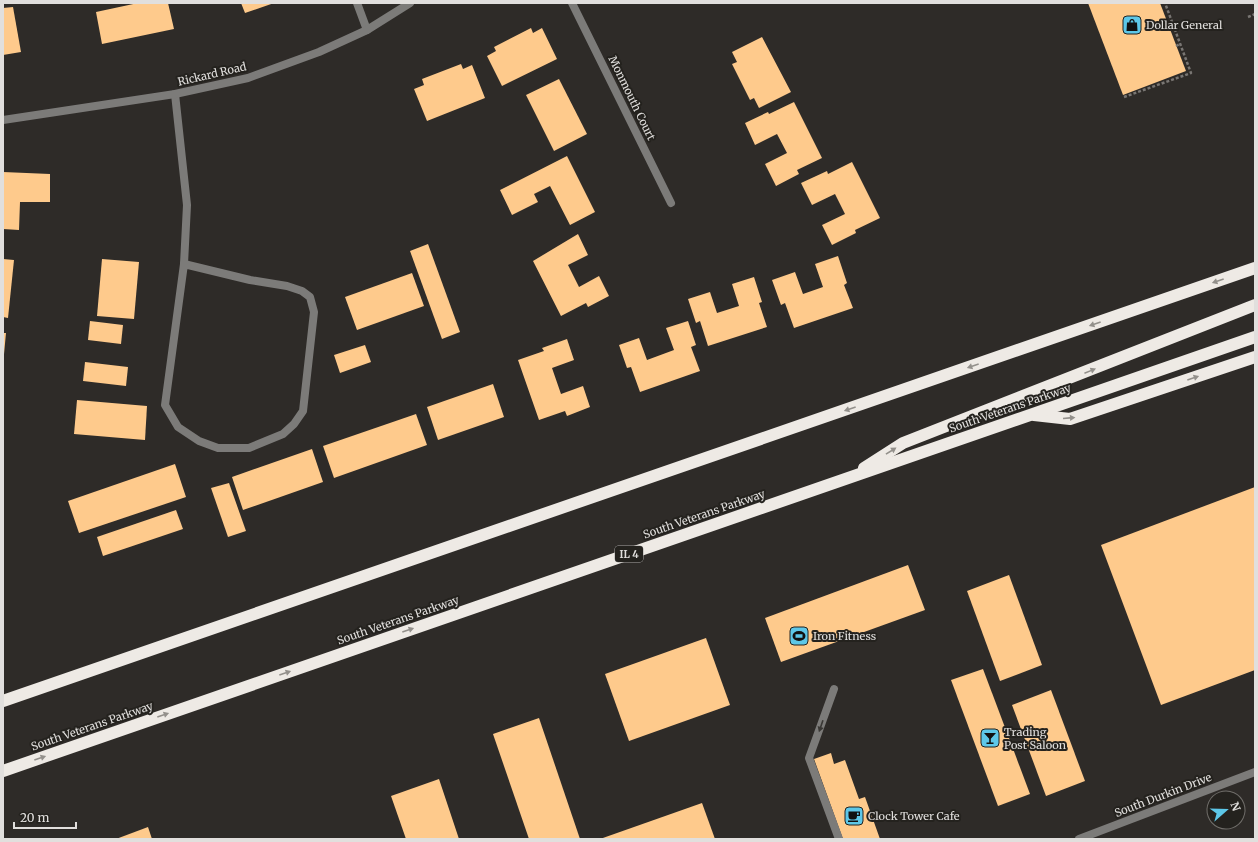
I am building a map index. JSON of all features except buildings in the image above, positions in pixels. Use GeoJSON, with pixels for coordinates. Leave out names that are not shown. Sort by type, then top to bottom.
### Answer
{"type":"FeatureCollection","features":[{"type":"Feature","properties":{"kind":"highway"},"geometry":{"type":"LineString","coordinates":[[3,701],[1255,268]]}},
{"type":"Feature","properties":{"kind":"highway"},"geometry":{"type":"LineString","coordinates":[[846,479],[903,443],[1255,305]]}},
{"type":"Feature","properties":{"kind":"highway","name":"South Veterans Parkway"},"geometry":{"type":"LineString","coordinates":[[3,771],[1255,337]]}},
{"type":"Feature","properties":{"kind":"highway"},"geometry":{"type":"LineString","coordinates":[[1031,415],[1070,419],[1255,357]]}},
{"type":"Feature","properties":{"kind":"street"},"geometry":{"type":"LineString","coordinates":[[357,3],[367,30]]}},
{"type":"Feature","properties":{"kind":"street","name":"Rickard Road"},"geometry":{"type":"LineString","coordinates":[[3,120],[175,94],[248,78],[319,52],[367,30],[410,3]]}},
{"type":"Feature","properties":{"kind":"street","name":"Monmouth Court"},"geometry":{"type":"LineString","coordinates":[[572,3],[671,203]]}},
{"type":"Feature","properties":{"kind":"street"},"geometry":{"type":"LineString","coordinates":[[175,94],[187,205],[184,264],[165,405],[178,427],[199,442],[218,448],[249,448],[282,434],[294,424],[303,411],[314,312],[310,297],[302,291],[286,286],[250,280],[184,264]]}},
{"type":"Feature","properties":{"kind":"street"},"geometry":{"type":"LineString","coordinates":[[834,689],[809,758],[839,839]]}},
{"type":"Feature","properties":{"kind":"street","name":"South Durkin Drive"},"geometry":{"type":"LineString","coordinates":[[1079,839],[1255,772]]}},
{"type":"Feature","properties":{"kind":"path"},"geometry":{"type":"LineString","coordinates":[[1124,98],[1191,73],[1165,3]]}},
{"type":"Feature","properties":{"kind":"path"},"geometry":{"type":"LineString","coordinates":[[1248,17],[1255,14]]}},
{"type":"Feature","properties":{"kind":"path"},"geometry":{"type":"LineString","coordinates":[[1176,46],[1180,44]]}},
{"type":"Feature","properties":{"kind":"place","name":"Dollar General"},"geometry":{"type":"Point","coordinates":[1132,25]}},
{"type":"Feature","properties":{"kind":"place","name":"Iron Fitness"},"geometry":{"type":"Point","coordinates":[799,636]}},
{"type":"Feature","properties":{"kind":"place","name":"Trading Post Saloon"},"geometry":{"type":"Point","coordinates":[990,738]}},
{"type":"Feature","properties":{"kind":"place","name":"Clock Tower Cafe"},"geometry":{"type":"Point","coordinates":[854,816]}}]}
